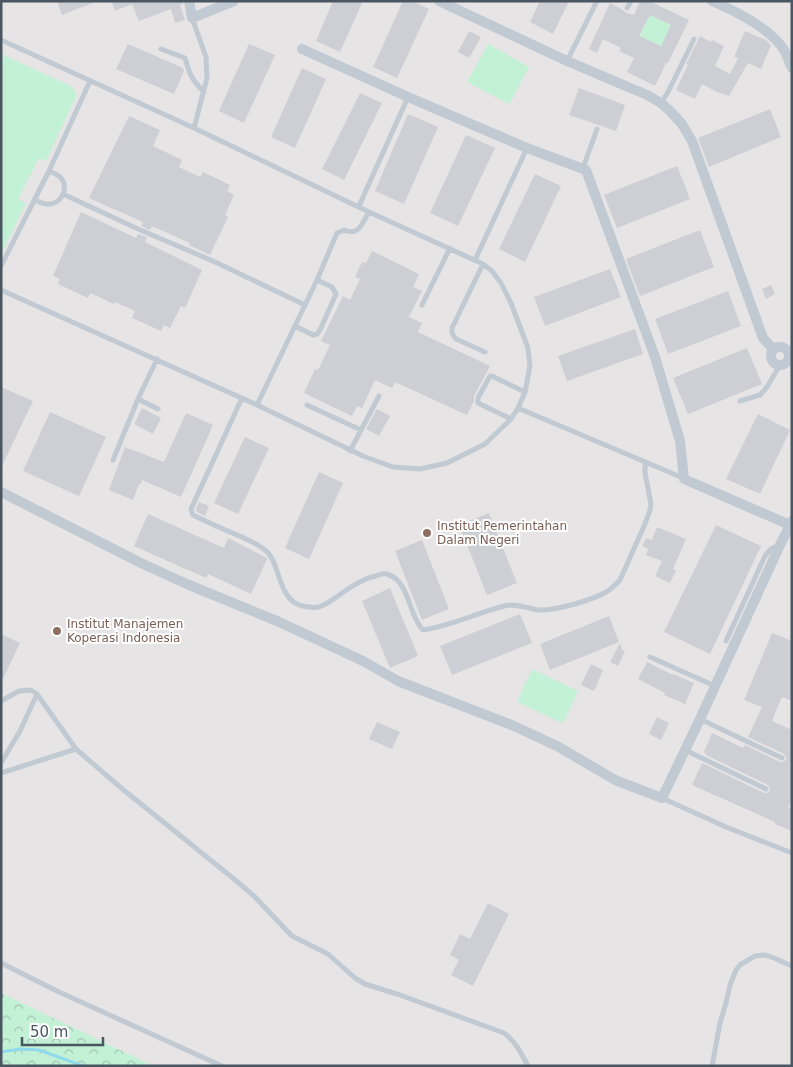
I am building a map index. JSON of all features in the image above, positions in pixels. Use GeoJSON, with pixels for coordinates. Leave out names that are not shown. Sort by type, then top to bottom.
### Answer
{"type":"FeatureCollection","features":[{"type":"Feature","properties":{"kind":"street"},"geometry":{"type":"LineString","coordinates":[[189,1],[192,18],[234,1]]}},
{"type":"Feature","properties":{"kind":"street"},"geometry":{"type":"LineString","coordinates":[[439,1],[451,4],[567,61],[646,95],[675,115],[692,141],[763,338],[773,349]]}},
{"type":"Feature","properties":{"kind":"street"},"geometry":{"type":"LineString","coordinates":[[719,3],[768,32],[783,49],[792,68]]}},
{"type":"Feature","properties":{"kind":"street"},"geometry":{"type":"LineString","coordinates":[[1,492],[189,586],[277,621],[363,661],[398,681],[514,726],[559,747],[615,780],[662,798],[791,523],[684,479],[680,441],[655,357],[586,170],[527,148],[408,98],[302,49]]}},
{"type":"Feature","properties":{"kind":"street"},"geometry":{"type":"LineString","coordinates":[[778,346],[787,348],[790,357],[788,361],[780,365],[776,364],[771,357],[773,349],[778,346]]}},
{"type":"Feature","properties":{"kind":"lane"},"geometry":{"type":"LineString","coordinates":[[567,61],[597,1]]}},
{"type":"Feature","properties":{"kind":"lane"},"geometry":{"type":"LineString","coordinates":[[627,8],[630,1]]}},
{"type":"Feature","properties":{"kind":"lane"},"geometry":{"type":"LineString","coordinates":[[192,18],[206,56],[207,78],[194,128]]}},
{"type":"Feature","properties":{"kind":"lane"},"geometry":{"type":"LineString","coordinates":[[1,40],[194,128],[483,264],[502,283],[528,348],[530,366],[518,408],[511,419],[485,444],[447,463],[420,469],[394,467],[350,451],[242,398],[1,290]]}},
{"type":"Feature","properties":{"kind":"lane"},"geometry":{"type":"LineString","coordinates":[[660,103],[668,92],[694,40]]}},
{"type":"Feature","properties":{"kind":"lane"},"geometry":{"type":"LineString","coordinates":[[161,49],[185,58],[193,81],[204,92]]}},
{"type":"Feature","properties":{"kind":"lane"},"geometry":{"type":"LineString","coordinates":[[1,266],[49,171],[90,81]]}},
{"type":"Feature","properties":{"kind":"lane"},"geometry":{"type":"LineString","coordinates":[[359,206],[408,98]]}},
{"type":"Feature","properties":{"kind":"lane"},"geometry":{"type":"LineString","coordinates":[[582,168],[597,129]]}},
{"type":"Feature","properties":{"kind":"lane"},"geometry":{"type":"LineString","coordinates":[[475,260],[527,148]]}},
{"type":"Feature","properties":{"kind":"lane"},"geometry":{"type":"LineString","coordinates":[[35,200],[48,204],[60,199],[63,194],[62,179],[49,171]]}},
{"type":"Feature","properties":{"kind":"lane"},"geometry":{"type":"LineString","coordinates":[[63,194],[213,261],[305,305]]}},
{"type":"Feature","properties":{"kind":"lane"},"geometry":{"type":"LineString","coordinates":[[257,405],[317,280],[337,233],[344,230],[350,233],[355,232],[359,229],[369,212]]}},
{"type":"Feature","properties":{"kind":"lane"},"geometry":{"type":"LineString","coordinates":[[422,305],[450,248]]}},
{"type":"Feature","properties":{"kind":"lane"},"geometry":{"type":"LineString","coordinates":[[483,264],[452,328],[452,334],[456,339],[485,352]]}},
{"type":"Feature","properties":{"kind":"lane"},"geometry":{"type":"LineString","coordinates":[[295,326],[313,335],[318,334],[320,330],[336,294],[332,287],[317,280]]}},
{"type":"Feature","properties":{"kind":"lane"},"geometry":{"type":"LineString","coordinates":[[112,460],[157,359]]}},
{"type":"Feature","properties":{"kind":"lane"},"geometry":{"type":"LineString","coordinates":[[740,401],[760,395],[780,365]]}},
{"type":"Feature","properties":{"kind":"lane"},"geometry":{"type":"LineString","coordinates":[[511,419],[478,403],[478,398],[490,376],[524,392]]}},
{"type":"Feature","properties":{"kind":"lane"},"geometry":{"type":"LineString","coordinates":[[350,451],[379,396]]}},
{"type":"Feature","properties":{"kind":"lane"},"geometry":{"type":"LineString","coordinates":[[242,398],[192,509],[193,516],[252,542],[265,550],[270,555],[286,594],[290,600],[298,605],[320,606],[368,577],[385,574],[394,578],[405,591],[418,625],[423,630],[454,623],[506,606],[516,605],[547,610],[573,605],[606,592],[620,580],[650,510],[651,504],[644,474],[645,462]]}},
{"type":"Feature","properties":{"kind":"lane"},"geometry":{"type":"LineString","coordinates":[[138,399],[158,409]]}},
{"type":"Feature","properties":{"kind":"lane"},"geometry":{"type":"LineString","coordinates":[[307,405],[361,430]]}},
{"type":"Feature","properties":{"kind":"lane"},"geometry":{"type":"LineString","coordinates":[[518,408],[684,479]]}},
{"type":"Feature","properties":{"kind":"lane"},"geometry":{"type":"LineString","coordinates":[[726,641],[764,556],[780,544]]}},
{"type":"Feature","properties":{"kind":"lane"},"geometry":{"type":"LineString","coordinates":[[650,657],[715,686]]}},
{"type":"Feature","properties":{"kind":"lane"},"geometry":{"type":"LineString","coordinates":[[1,701],[19,691],[31,690],[37,694],[76,749],[254,896],[292,936],[328,954],[355,978],[365,984],[504,1034],[511,1038],[528,1066]]}},
{"type":"Feature","properties":{"kind":"lane"},"geometry":{"type":"LineString","coordinates":[[1,763],[20,731],[37,694]]}},
{"type":"Feature","properties":{"kind":"lane"},"geometry":{"type":"LineString","coordinates":[[700,719],[782,758]]}},
{"type":"Feature","properties":{"kind":"lane"},"geometry":{"type":"LineString","coordinates":[[1,773],[76,749]]}},
{"type":"Feature","properties":{"kind":"lane"},"geometry":{"type":"LineString","coordinates":[[685,750],[766,789]]}},
{"type":"Feature","properties":{"kind":"lane"},"geometry":{"type":"LineString","coordinates":[[662,798],[726,827],[792,853]]}},
{"type":"Feature","properties":{"kind":"lane"},"geometry":{"type":"LineString","coordinates":[[712,1066],[720,1023],[736,970],[745,961],[755,956],[765,955],[792,966]]}},
{"type":"Feature","properties":{"kind":"lane"},"geometry":{"type":"LineString","coordinates":[[1,963],[59,992],[222,1066]]}},
{"type":"Feature","properties":{"kind":"shaded area","name":"Institut Pemerintahan Dalam Negeri"},"geometry":{"type":"Polygon","coordinates":[[[1,1],[792,1],[792,1066],[1,1066],[1,1]]]}},
{"type":"Feature","properties":{"kind":"green space"},"geometry":{"type":"Polygon","coordinates":[[[650,15],[671,25],[661,46],[639,36],[650,15]]]}},
{"type":"Feature","properties":{"kind":"green space"},"geometry":{"type":"Polygon","coordinates":[[[488,44],[529,67],[509,104],[467,82],[488,44]]]}},
{"type":"Feature","properties":{"kind":"green space"},"geometry":{"type":"Polygon","coordinates":[[[1,54],[71,86],[74,90],[75,99],[46,161],[39,158],[18,199],[26,203],[1,255],[1,54]]]}},
{"type":"Feature","properties":{"kind":"green space"},"geometry":{"type":"Polygon","coordinates":[[[532,669],[578,691],[563,723],[517,702],[532,669]]]}},
{"type":"Feature","properties":{"kind":"green space"},"geometry":{"type":"Polygon","coordinates":[[[1,993],[153,1066],[1,1066],[1,993]]]}},
{"type":"Feature","properties":{"kind":"building"},"geometry":{"type":"Polygon","coordinates":[[[57,1],[95,1],[95,2],[62,15],[57,1]]]}},
{"type":"Feature","properties":{"kind":"building"},"geometry":{"type":"Polygon","coordinates":[[[111,1],[182,1],[183,4],[180,5],[185,20],[175,23],[171,9],[139,21],[132,4],[115,11],[111,1]]]}},
{"type":"Feature","properties":{"kind":"building"},"geometry":{"type":"Polygon","coordinates":[[[333,1],[363,1],[340,52],[316,41],[333,1]]]}},
{"type":"Feature","properties":{"kind":"building"},"geometry":{"type":"Polygon","coordinates":[[[403,1],[412,1],[429,9],[397,78],[373,67],[403,1]]]}},
{"type":"Feature","properties":{"kind":"building"},"geometry":{"type":"Polygon","coordinates":[[[540,1],[569,1],[553,34],[530,22],[540,1]]]}},
{"type":"Feature","properties":{"kind":"building"},"geometry":{"type":"Polygon","coordinates":[[[640,1],[649,1],[689,20],[655,86],[627,72],[634,58],[619,51],[621,48],[603,39],[597,53],[589,49],[610,3],[634,15],[640,1]],[[650,15],[639,36],[661,46],[671,25],[650,15]]]}},
{"type":"Feature","properties":{"kind":"building"},"geometry":{"type":"Polygon","coordinates":[[[469,31],[481,37],[469,58],[458,52],[469,31]]]}},
{"type":"Feature","properties":{"kind":"building"},"geometry":{"type":"Polygon","coordinates":[[[745,31],[766,40],[771,45],[761,69],[748,63],[729,96],[702,84],[695,99],[676,90],[700,36],[724,46],[715,66],[730,74],[738,58],[734,57],[745,31]]]}},
{"type":"Feature","properties":{"kind":"building"},"geometry":{"type":"Polygon","coordinates":[[[128,44],[183,68],[184,71],[174,94],[116,69],[128,44]]]}},
{"type":"Feature","properties":{"kind":"building"},"geometry":{"type":"Polygon","coordinates":[[[249,44],[275,55],[244,123],[219,111],[249,44]]]}},
{"type":"Feature","properties":{"kind":"building"},"geometry":{"type":"Polygon","coordinates":[[[302,68],[326,79],[295,148],[271,137],[302,68]]]}},
{"type":"Feature","properties":{"kind":"building"},"geometry":{"type":"Polygon","coordinates":[[[579,88],[625,105],[616,131],[569,115],[579,88]]]}},
{"type":"Feature","properties":{"kind":"building"},"geometry":{"type":"Polygon","coordinates":[[[360,93],[382,103],[344,180],[322,169],[360,93]]]}},
{"type":"Feature","properties":{"kind":"building"},"geometry":{"type":"Polygon","coordinates":[[[770,109],[781,137],[709,167],[698,138],[770,109]]]}},
{"type":"Feature","properties":{"kind":"building"},"geometry":{"type":"Polygon","coordinates":[[[408,114],[438,127],[404,204],[375,191],[408,114]]]}},
{"type":"Feature","properties":{"kind":"building"},"geometry":{"type":"Polygon","coordinates":[[[129,116],[160,130],[153,146],[182,160],[179,167],[200,177],[203,172],[230,185],[227,191],[234,195],[225,215],[228,217],[210,255],[189,245],[190,243],[152,226],[150,230],[141,226],[143,222],[89,198],[129,116]]]}},
{"type":"Feature","properties":{"kind":"building"},"geometry":{"type":"Polygon","coordinates":[[[466,135],[495,148],[458,226],[430,213],[466,135]]]}},
{"type":"Feature","properties":{"kind":"building"},"geometry":{"type":"Polygon","coordinates":[[[677,166],[690,199],[617,228],[604,195],[677,166]]]}},
{"type":"Feature","properties":{"kind":"building"},"geometry":{"type":"Polygon","coordinates":[[[535,174],[561,186],[525,262],[499,249],[535,174]]]}},
{"type":"Feature","properties":{"kind":"building"},"geometry":{"type":"Polygon","coordinates":[[[81,212],[136,238],[138,234],[147,237],[145,242],[202,270],[185,308],[181,306],[170,328],[164,325],[161,331],[132,318],[135,311],[90,293],[88,298],[58,284],[60,279],[53,276],[81,212]]]}},
{"type":"Feature","properties":{"kind":"building"},"geometry":{"type":"Polygon","coordinates":[[[700,230],[714,267],[640,296],[626,259],[700,230]]]}},
{"type":"Feature","properties":{"kind":"building"},"geometry":{"type":"Polygon","coordinates":[[[372,251],[419,274],[413,287],[422,291],[409,317],[422,323],[418,332],[490,366],[474,396],[474,401],[467,415],[395,382],[392,388],[375,380],[362,408],[357,406],[352,416],[304,393],[315,369],[318,370],[330,345],[321,341],[343,296],[350,300],[360,279],[355,277],[362,262],[366,263],[372,251]]]}},
{"type":"Feature","properties":{"kind":"building"},"geometry":{"type":"Polygon","coordinates":[[[610,269],[621,297],[545,326],[534,297],[610,269]]]}},
{"type":"Feature","properties":{"kind":"building"},"geometry":{"type":"Polygon","coordinates":[[[771,285],[775,294],[766,299],[762,289],[771,285]]]}},
{"type":"Feature","properties":{"kind":"building"},"geometry":{"type":"Polygon","coordinates":[[[728,291],[741,326],[668,354],[655,319],[728,291]]]}},
{"type":"Feature","properties":{"kind":"building"},"geometry":{"type":"Polygon","coordinates":[[[635,329],[643,354],[567,381],[558,356],[635,329]]]}},
{"type":"Feature","properties":{"kind":"building"},"geometry":{"type":"Polygon","coordinates":[[[747,348],[762,384],[688,414],[673,378],[747,348]]]}},
{"type":"Feature","properties":{"kind":"building"},"geometry":{"type":"Polygon","coordinates":[[[1,387],[33,401],[1,468],[1,387]]]}},
{"type":"Feature","properties":{"kind":"building"},"geometry":{"type":"Polygon","coordinates":[[[142,408],[161,418],[153,434],[134,424],[142,408]]]}},
{"type":"Feature","properties":{"kind":"building"},"geometry":{"type":"Polygon","coordinates":[[[377,409],[390,416],[379,436],[366,429],[377,409]]]}},
{"type":"Feature","properties":{"kind":"building"},"geometry":{"type":"Polygon","coordinates":[[[50,412],[106,437],[79,496],[23,471],[50,412]]]}},
{"type":"Feature","properties":{"kind":"building"},"geometry":{"type":"Polygon","coordinates":[[[186,413],[213,425],[181,497],[142,480],[133,500],[109,490],[125,447],[164,462],[186,413]]]}},
{"type":"Feature","properties":{"kind":"building"},"geometry":{"type":"Polygon","coordinates":[[[758,414],[790,430],[760,494],[726,479],[758,414]]]}},
{"type":"Feature","properties":{"kind":"building"},"geometry":{"type":"Polygon","coordinates":[[[245,437],[269,448],[238,514],[214,503],[245,437]]]}},
{"type":"Feature","properties":{"kind":"building"},"geometry":{"type":"Polygon","coordinates":[[[319,472],[343,483],[309,559],[285,548],[319,472]]]}},
{"type":"Feature","properties":{"kind":"building"},"geometry":{"type":"Polygon","coordinates":[[[199,502],[209,506],[205,516],[197,512],[196,509],[199,502]]]}},
{"type":"Feature","properties":{"kind":"building"},"geometry":{"type":"Polygon","coordinates":[[[489,513],[517,583],[487,595],[459,525],[489,513]]]}},
{"type":"Feature","properties":{"kind":"building"},"geometry":{"type":"Polygon","coordinates":[[[148,514],[224,548],[228,538],[267,558],[251,594],[208,574],[206,578],[134,546],[148,514]]]}},
{"type":"Feature","properties":{"kind":"building"},"geometry":{"type":"Polygon","coordinates":[[[716,525],[761,546],[710,654],[664,632],[716,525]]]}},
{"type":"Feature","properties":{"kind":"building"},"geometry":{"type":"Polygon","coordinates":[[[657,527],[686,539],[673,569],[676,570],[670,583],[655,576],[662,561],[646,555],[648,549],[642,546],[646,538],[652,540],[657,527]]]}},
{"type":"Feature","properties":{"kind":"building"},"geometry":{"type":"Polygon","coordinates":[[[422,540],[449,609],[422,620],[395,551],[422,540]]]}},
{"type":"Feature","properties":{"kind":"building"},"geometry":{"type":"Polygon","coordinates":[[[390,588],[418,656],[390,668],[362,601],[390,588]]]}},
{"type":"Feature","properties":{"kind":"building"},"geometry":{"type":"Polygon","coordinates":[[[520,614],[532,643],[452,675],[440,646],[520,614]]]}},
{"type":"Feature","properties":{"kind":"building"},"geometry":{"type":"Polygon","coordinates":[[[609,616],[619,642],[550,670],[540,644],[609,616]]]}},
{"type":"Feature","properties":{"kind":"building"},"geometry":{"type":"Polygon","coordinates":[[[772,633],[792,641],[792,701],[782,697],[772,721],[792,730],[792,798],[788,807],[792,809],[792,831],[692,785],[702,763],[764,793],[770,791],[768,785],[706,755],[704,752],[712,733],[743,748],[745,745],[780,762],[786,760],[784,754],[748,737],[762,707],[744,700],[772,633]]]}},
{"type":"Feature","properties":{"kind":"building"},"geometry":{"type":"Polygon","coordinates":[[[1,634],[20,643],[1,683],[1,634]]]}},
{"type":"Feature","properties":{"kind":"building"},"geometry":{"type":"Polygon","coordinates":[[[620,643],[622,650],[625,651],[618,666],[610,662],[620,643]]]}},
{"type":"Feature","properties":{"kind":"building"},"geometry":{"type":"Polygon","coordinates":[[[647,662],[694,683],[685,704],[664,695],[665,693],[638,679],[647,662]]]}},
{"type":"Feature","properties":{"kind":"building"},"geometry":{"type":"Polygon","coordinates":[[[591,664],[603,670],[594,691],[581,685],[591,664]]]}},
{"type":"Feature","properties":{"kind":"building"},"geometry":{"type":"Polygon","coordinates":[[[657,717],[669,723],[661,740],[649,734],[657,717]]]}},
{"type":"Feature","properties":{"kind":"building"},"geometry":{"type":"Polygon","coordinates":[[[377,722],[400,732],[392,749],[369,739],[377,722]]]}},
{"type":"Feature","properties":{"kind":"building"},"geometry":{"type":"Polygon","coordinates":[[[488,903],[509,914],[473,986],[451,975],[459,960],[450,955],[460,934],[470,939],[488,903]]]}},
{"type":"Feature","properties":{"kind":"waterway"},"geometry":{"type":"LineString","coordinates":[[1,1052],[20,1049],[39,1050],[83,1066]]}},
{"type":"Feature","properties":{"kind":"place","name":"Institut Pemerintahan Dalam Negeri"},"geometry":{"type":"Point","coordinates":[427,533]}},
{"type":"Feature","properties":{"kind":"place","name":"Institut Manajemen Koperasi Indonesia"},"geometry":{"type":"Point","coordinates":[57,631]}}]}
